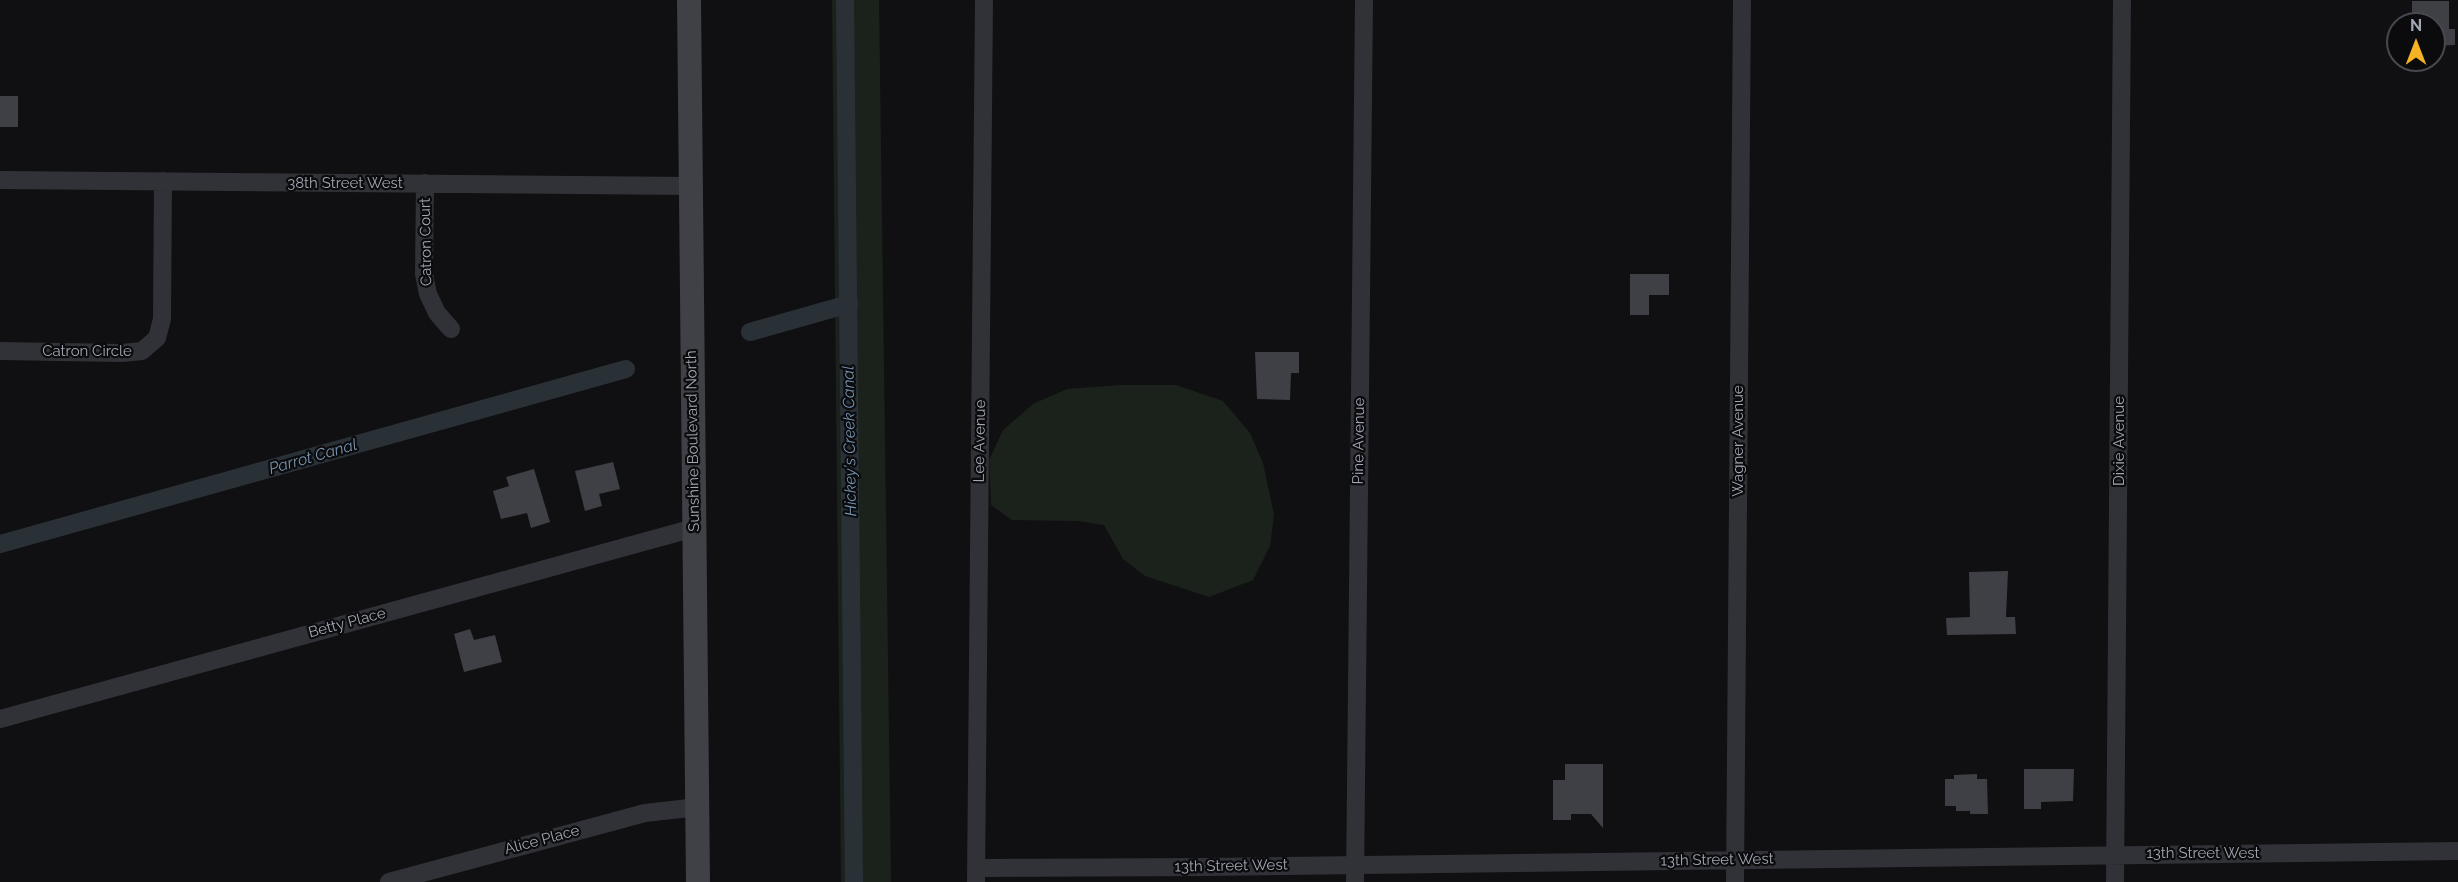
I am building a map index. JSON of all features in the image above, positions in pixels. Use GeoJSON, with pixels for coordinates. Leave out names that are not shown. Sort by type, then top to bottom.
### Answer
{"type":"FeatureCollection","features":[{"type":"Feature","properties":{"kind":"street","name":"Sunshine Boulevard North"},"geometry":{"type":"LineString","coordinates":[[689,0],[698,882]]}},
{"type":"Feature","properties":{"kind":"street","name":"Lee Avenue"},"geometry":{"type":"LineString","coordinates":[[976,875],[984,0]]}},
{"type":"Feature","properties":{"kind":"street","name":"Pine Avenue"},"geometry":{"type":"LineString","coordinates":[[1355,874],[1364,0]]}},
{"type":"Feature","properties":{"kind":"street","name":"Wagner Avenue"},"geometry":{"type":"LineString","coordinates":[[1735,882],[1742,0]]}},
{"type":"Feature","properties":{"kind":"street","name":"Dixie Avenue"},"geometry":{"type":"LineString","coordinates":[[2115,882],[2122,0]]}},
{"type":"Feature","properties":{"kind":"street","name":"38th Street West"},"geometry":{"type":"LineString","coordinates":[[0,180],[691,186]]}},
{"type":"Feature","properties":{"kind":"street","name":"Catron Circle"},"geometry":{"type":"LineString","coordinates":[[0,351],[132,352],[142,351],[157,338],[162,319],[164,182]]}},
{"type":"Feature","properties":{"kind":"street","name":"Catron Court"},"geometry":{"type":"LineString","coordinates":[[425,183],[424,274],[428,294],[437,314],[451,329]]}},
{"type":"Feature","properties":{"kind":"street","name":"Betty Place"},"geometry":{"type":"LineString","coordinates":[[0,719],[694,528]]}},
{"type":"Feature","properties":{"kind":"street","name":"Alice Place"},"geometry":{"type":"LineString","coordinates":[[388,882],[410,879],[645,813],[698,807]]}},
{"type":"Feature","properties":{"kind":"street","name":"13th Street West"},"geometry":{"type":"LineString","coordinates":[[976,875],[1355,874],[1735,860],[2458,851]]}},
{"type":"Feature","properties":{"kind":"shaded area"},"geometry":{"type":"Polygon","coordinates":[[[832,0],[879,0],[891,882],[841,882],[832,0]]]}},
{"type":"Feature","properties":{"kind":"shaded area"},"geometry":{"type":"Polygon","coordinates":[[[1120,385],[1176,385],[1223,401],[1250,433],[1263,463],[1274,514],[1270,546],[1253,580],[1209,597],[1145,576],[1123,559],[1104,525],[1078,521],[1012,520],[991,505],[989,460],[1003,430],[1033,404],[1067,389],[1120,385]]]}},
{"type":"Feature","properties":{"kind":"building"},"geometry":{"type":"Polygon","coordinates":[[[2412,1],[2449,1],[2449,29],[2455,29],[2455,45],[2446,45],[2446,12],[2412,12],[2412,1]]]}},
{"type":"Feature","properties":{"kind":"building"},"geometry":{"type":"Polygon","coordinates":[[[0,96],[18,96],[18,127],[0,127],[0,96]]]}},
{"type":"Feature","properties":{"kind":"building"},"geometry":{"type":"Polygon","coordinates":[[[1630,274],[1669,274],[1669,295],[1649,295],[1649,315],[1630,315],[1630,274]]]}},
{"type":"Feature","properties":{"kind":"building"},"geometry":{"type":"Polygon","coordinates":[[[1255,352],[1299,352],[1299,373],[1291,373],[1290,400],[1257,399],[1255,352]]]}},
{"type":"Feature","properties":{"kind":"building"},"geometry":{"type":"Polygon","coordinates":[[[613,462],[620,489],[599,494],[602,506],[585,511],[575,471],[613,462]]]}},
{"type":"Feature","properties":{"kind":"building"},"geometry":{"type":"Polygon","coordinates":[[[534,469],[550,522],[531,528],[527,513],[501,519],[493,491],[509,486],[506,477],[534,469]]]}},
{"type":"Feature","properties":{"kind":"building"},"geometry":{"type":"Polygon","coordinates":[[[2008,571],[2006,617],[2015,617],[2016,634],[1947,635],[1946,618],[1970,617],[1969,572],[2008,571]]]}},
{"type":"Feature","properties":{"kind":"building"},"geometry":{"type":"Polygon","coordinates":[[[470,629],[474,640],[495,635],[502,662],[464,672],[454,634],[470,629]]]}},
{"type":"Feature","properties":{"kind":"building"},"geometry":{"type":"Polygon","coordinates":[[[1565,764],[1603,764],[1603,828],[1591,814],[1571,814],[1571,820],[1553,820],[1553,780],[1565,780],[1565,764]]]}},
{"type":"Feature","properties":{"kind":"building"},"geometry":{"type":"Polygon","coordinates":[[[2024,769],[2074,769],[2073,801],[2041,802],[2041,809],[2024,809],[2024,769]]]}},
{"type":"Feature","properties":{"kind":"building"},"geometry":{"type":"Polygon","coordinates":[[[1977,774],[1977,779],[1987,779],[1988,814],[1970,814],[1970,811],[1956,811],[1956,806],[1945,806],[1945,779],[1954,779],[1954,775],[1977,774]]]}},
{"type":"Feature","properties":{"kind":"waterway","name":"Hickey's Creek Canal"},"geometry":{"type":"LineString","coordinates":[[845,0],[854,882]]}},
{"type":"Feature","properties":{"kind":"waterway","name":"Parrot Canal"},"geometry":{"type":"LineString","coordinates":[[750,332],[849,304]]}},
{"type":"Feature","properties":{"kind":"waterway","name":"Parrot Canal"},"geometry":{"type":"LineString","coordinates":[[0,544],[626,369]]}}]}
